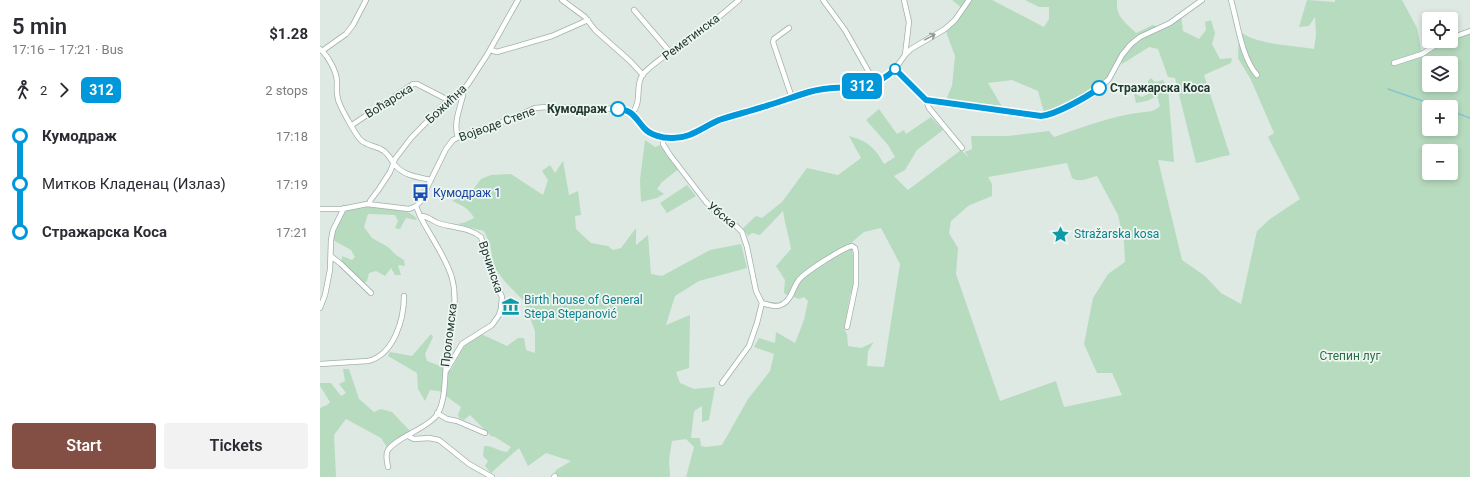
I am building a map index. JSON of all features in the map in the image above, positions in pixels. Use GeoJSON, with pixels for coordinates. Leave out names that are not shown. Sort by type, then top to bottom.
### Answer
{"type":"FeatureCollection","features":[{"type":"Feature","properties":{"kind":"street"},"geometry":{"type":"LineString","coordinates":[[366,0],[353,25],[346,34],[321,50],[335,72],[338,100],[360,140],[382,150],[390,156],[400,169],[409,175],[431,180]]}},
{"type":"Feature","properties":{"kind":"street","name":"Божићна"},"geometry":{"type":"LineString","coordinates":[[370,204],[397,156],[415,133],[448,100],[462,91],[468,84],[490,50],[518,0]]}},
{"type":"Feature","properties":{"kind":"street"},"geometry":{"type":"LineString","coordinates":[[562,0],[583,15],[595,30],[630,61],[642,75],[637,106],[632,113],[646,130],[663,138],[688,136],[718,121],[817,90],[860,87],[875,83],[895,69],[904,56],[923,41],[945,29],[969,0]]}},
{"type":"Feature","properties":{"kind":"street","name":"Реметинска"},"geometry":{"type":"LineString","coordinates":[[642,75],[739,0]]}},
{"type":"Feature","properties":{"kind":"street"},"geometry":{"type":"LineString","coordinates":[[822,0],[845,30],[875,83]]}},
{"type":"Feature","properties":{"kind":"street"},"geometry":{"type":"LineString","coordinates":[[904,0],[909,22],[904,56]]}},
{"type":"Feature","properties":{"kind":"street"},"geometry":{"type":"LineString","coordinates":[[926,100],[1045,116],[1082,99],[1099,88],[1109,79],[1122,55],[1131,44],[1170,23],[1202,0]]}},
{"type":"Feature","properties":{"kind":"street"},"geometry":{"type":"LineString","coordinates":[[1231,0],[1246,57],[1257,75]]}},
{"type":"Feature","properties":{"kind":"street"},"geometry":{"type":"LineString","coordinates":[[634,10],[670,52]]}},
{"type":"Feature","properties":{"kind":"street"},"geometry":{"type":"LineString","coordinates":[[490,50],[497,52],[552,36],[588,20]]}},
{"type":"Feature","properties":{"kind":"street"},"geometry":{"type":"LineString","coordinates":[[788,28],[774,39],[773,42],[792,98]]}},
{"type":"Feature","properties":{"kind":"street"},"geometry":{"type":"LineString","coordinates":[[1458,35],[1470,31]]}},
{"type":"Feature","properties":{"kind":"street"},"geometry":{"type":"LineString","coordinates":[[1394,63],[1422,54],[1431,48]]}},
{"type":"Feature","properties":{"kind":"street"},"geometry":{"type":"LineString","coordinates":[[895,69],[926,100],[929,108],[962,148]]}},
{"type":"Feature","properties":{"kind":"street","name":"Воћарска"},"geometry":{"type":"LineString","coordinates":[[352,125],[413,84],[417,84],[448,100]]}},
{"type":"Feature","properties":{"kind":"street"},"geometry":{"type":"LineString","coordinates":[[458,137],[456,124],[463,95],[462,91]]}},
{"type":"Feature","properties":{"kind":"street","name":"Војводе Степе"},"geometry":{"type":"LineString","coordinates":[[416,206],[446,149],[453,140],[458,137],[506,121],[535,108],[616,109],[626,110],[632,113]]}},
{"type":"Feature","properties":{"kind":"street","name":"Убска"},"geometry":{"type":"LineString","coordinates":[[663,138],[663,144],[670,155],[706,202],[742,232],[747,247],[756,291],[762,303]]}},
{"type":"Feature","properties":{"kind":"street"},"geometry":{"type":"LineString","coordinates":[[320,209],[344,208],[370,204],[404,209],[412,209],[416,206],[420,216]]}},
{"type":"Feature","properties":{"kind":"street"},"geometry":{"type":"LineString","coordinates":[[320,308],[328,282],[332,257],[331,240],[333,230],[344,208]]}},
{"type":"Feature","properties":{"kind":"street","name":"Врчинска"},"geometry":{"type":"LineString","coordinates":[[420,216],[426,216],[440,224],[475,233],[481,237],[491,273],[502,299],[500,313],[494,322],[488,328],[462,344],[445,372]]}},
{"type":"Feature","properties":{"kind":"street","name":"Проломска"},"geometry":{"type":"LineString","coordinates":[[420,216],[446,263],[453,283],[454,304],[442,401],[438,413]]}},
{"type":"Feature","properties":{"kind":"street"},"geometry":{"type":"LineString","coordinates":[[722,383],[749,346],[762,303],[775,306],[784,304],[789,299],[800,277],[838,251],[852,246],[854,247],[856,253],[856,284],[847,327]]}},
{"type":"Feature","properties":{"kind":"street"},"geometry":{"type":"LineString","coordinates":[[332,257],[372,293]]}},
{"type":"Feature","properties":{"kind":"street"},"geometry":{"type":"LineString","coordinates":[[320,364],[368,361],[374,360],[382,355],[390,345],[397,328],[403,308],[404,296]]}},
{"type":"Feature","properties":{"kind":"street"},"geometry":{"type":"LineString","coordinates":[[388,467],[388,449],[398,441],[431,421],[438,413],[447,419],[457,421],[485,433]]}},
{"type":"Feature","properties":{"kind":"street"},"geometry":{"type":"LineString","coordinates":[[408,436],[414,439],[429,438],[439,440],[469,464],[492,477]]}},
{"type":"Feature","properties":{"kind":"green space"},"geometry":{"type":"Polygon","coordinates":[[[952,0],[992,0],[1044,27],[1049,19],[1049,7],[1039,7],[1025,0],[1117,0],[1118,11],[1122,19],[1136,33],[1153,25],[1161,28],[1181,15],[1183,31],[1199,39],[1206,30],[1205,22],[1211,20],[1215,33],[1212,44],[1220,59],[1232,58],[1231,63],[1204,75],[1230,155],[1196,163],[1175,78],[1168,77],[1158,49],[1149,47],[1122,64],[1122,56],[1111,76],[1099,88],[1045,116],[1038,91],[1012,80],[988,83],[1004,110],[945,102],[952,86],[955,56],[945,29],[963,9],[952,0]]]}},
{"type":"Feature","properties":{"kind":"green space","name":"Степин луг"},"geometry":{"type":"Polygon","coordinates":[[[1307,0],[1335,2],[1335,0],[1402,0],[1417,28],[1422,54],[1431,48],[1458,48],[1458,35],[1470,31],[1470,477],[686,477],[694,447],[686,439],[672,441],[669,460],[670,477],[553,477],[556,470],[571,461],[546,453],[528,466],[519,448],[491,473],[485,466],[488,461],[483,456],[484,446],[490,446],[507,452],[511,447],[491,436],[470,415],[464,420],[459,418],[458,415],[461,407],[439,391],[430,390],[425,401],[418,389],[417,373],[388,356],[390,352],[412,356],[431,334],[433,337],[425,354],[427,361],[451,370],[459,354],[469,340],[479,333],[507,346],[518,338],[524,338],[526,350],[535,353],[535,331],[523,300],[506,283],[494,267],[490,244],[484,231],[458,224],[474,218],[467,209],[452,201],[472,191],[481,179],[491,175],[511,174],[543,195],[548,180],[542,171],[550,165],[555,173],[563,161],[569,195],[578,191],[581,215],[575,216],[576,229],[591,243],[608,246],[613,250],[621,248],[636,228],[636,245],[648,235],[651,274],[662,276],[710,250],[741,244],[747,268],[699,281],[675,296],[666,325],[690,315],[689,368],[676,372],[680,383],[694,389],[715,387],[709,420],[702,422],[702,406],[694,411],[691,438],[700,438],[701,446],[706,447],[722,445],[748,399],[770,371],[774,354],[754,347],[759,338],[775,343],[776,332],[795,343],[804,320],[808,301],[804,297],[799,299],[785,294],[785,280],[776,266],[791,249],[783,211],[760,235],[752,233],[748,236],[743,228],[756,216],[762,218],[782,202],[807,168],[838,175],[861,158],[849,136],[861,140],[874,149],[884,164],[895,157],[888,145],[866,120],[879,109],[897,134],[904,130],[906,134],[931,117],[943,130],[917,150],[905,170],[894,176],[908,190],[961,150],[969,158],[965,152],[972,149],[971,136],[1008,136],[1049,131],[1054,137],[1105,120],[1155,110],[1160,106],[1157,96],[1147,101],[1136,103],[1134,94],[1142,97],[1148,94],[1148,81],[1151,78],[1155,82],[1163,80],[1168,88],[1174,162],[1158,160],[1182,260],[1205,276],[1221,293],[1241,304],[1257,231],[1270,219],[1300,199],[1268,137],[1274,133],[1251,80],[1238,58],[1239,31],[1246,36],[1265,42],[1314,49],[1316,35],[1315,17],[1309,26],[1299,27],[1307,0]],[[1067,163],[988,177],[992,184],[992,196],[967,207],[951,221],[949,233],[958,248],[956,274],[1000,401],[1056,381],[1064,407],[1122,395],[1112,373],[1097,373],[1084,344],[1093,298],[1108,274],[1125,262],[1124,242],[1118,215],[1097,176],[1084,180],[1072,178],[1067,163]],[[881,228],[864,232],[851,243],[854,261],[855,284],[850,295],[844,329],[847,334],[848,346],[861,348],[874,342],[868,351],[867,366],[884,367],[900,264],[881,228]]]}},
{"type":"Feature","properties":{"kind":"green space"},"geometry":{"type":"Polygon","coordinates":[[[645,140],[655,147],[663,144],[680,168],[662,182],[657,189],[664,194],[657,198],[641,202],[640,180],[645,140]]]}},
{"type":"Feature","properties":{"kind":"green space"},"geometry":{"type":"Polygon","coordinates":[[[687,185],[696,196],[667,213],[660,203],[687,185]]]}},
{"type":"Feature","properties":{"kind":"green space"},"geometry":{"type":"Polygon","coordinates":[[[370,206],[402,210],[413,215],[417,219],[406,218],[400,229],[395,228],[398,221],[395,215],[368,214],[364,227],[372,238],[388,247],[404,260],[405,266],[398,265],[401,275],[395,275],[391,268],[385,276],[376,271],[369,273],[367,281],[361,284],[341,264],[342,256],[352,260],[355,257],[351,250],[331,239],[345,211],[357,207],[370,206]]]}},
{"type":"Feature","properties":{"kind":"green space"},"geometry":{"type":"Polygon","coordinates":[[[343,369],[349,369],[359,399],[374,412],[381,409],[392,412],[412,433],[388,449],[381,438],[346,419],[334,435],[336,477],[320,477],[320,408],[330,402],[320,386],[320,383],[331,383],[341,396],[346,393],[339,384],[345,381],[343,369]]]}},
{"type":"Feature","properties":{"kind":"waterway"},"geometry":{"type":"LineString","coordinates":[[1388,89],[1422,101]]}},
{"type":"Feature","properties":{"kind":"waterway"},"geometry":{"type":"LineString","coordinates":[[1458,114],[1470,118]]}},
{"type":"Feature","properties":{"kind":"bus line","name":"312"},"geometry":{"type":"LineString","coordinates":[[618,109],[626,110],[632,113],[646,130],[658,136],[663,138],[683,138],[694,134],[718,121],[809,92],[825,89],[860,87],[873,84],[880,81],[895,69],[922,98],[929,101],[1041,116],[1045,116],[1082,99],[1099,88]]}},
{"type":"Feature","properties":{"kind":"place","name":"Стражарска Коса"},"geometry":{"type":"Point","coordinates":[1099,88]}},
{"type":"Feature","properties":{"kind":"place","name":"Кумодраж"},"geometry":{"type":"Point","coordinates":[618,109]}},
{"type":"Feature","properties":{"kind":"place","name":"Кумодраж 1"},"geometry":{"type":"Point","coordinates":[420,193]}},
{"type":"Feature","properties":{"kind":"place","name":"Stražarska kosa"},"geometry":{"type":"Point","coordinates":[1061,234]}},
{"type":"Feature","properties":{"kind":"place","name":"Birth house of General Stepa Stepanović"},"geometry":{"type":"Point","coordinates":[511,307]}}]}
